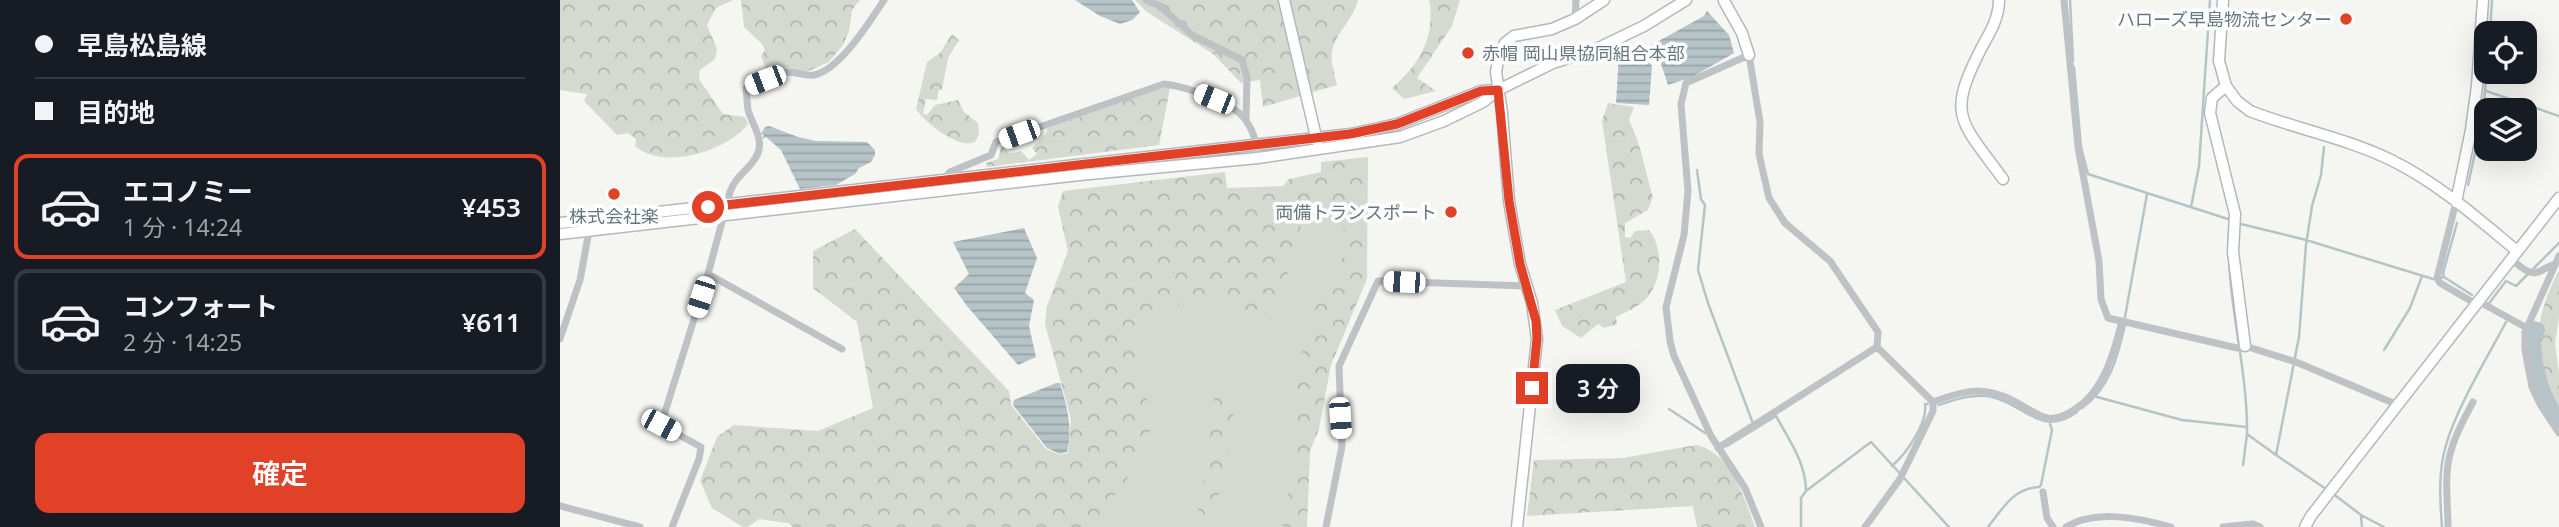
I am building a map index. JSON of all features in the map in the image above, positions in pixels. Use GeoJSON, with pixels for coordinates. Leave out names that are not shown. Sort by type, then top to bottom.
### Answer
{"type":"FeatureCollection","features":[{"type":"Feature","properties":{"kind":"street"},"geometry":{"type":"LineString","coordinates":[[672,527],[699,459],[701,447],[661,425],[734,182],[756,159],[758,152],[758,132],[748,110],[746,88],[785,72],[816,75],[826,70],[857,41],[884,0]]}},
{"type":"Feature","properties":{"kind":"street"},"geometry":{"type":"LineString","coordinates":[[1146,0],[1160,6],[1192,35],[1242,60],[1247,77],[1246,119],[1256,144],[1258,158]]}},
{"type":"Feature","properties":{"kind":"street"},"geometry":{"type":"LineString","coordinates":[[1284,0],[1319,150]]}},
{"type":"Feature","properties":{"kind":"street"},"geometry":{"type":"LineString","coordinates":[[1575,19],[1576,0]]}},
{"type":"Feature","properties":{"kind":"street"},"geometry":{"type":"LineString","coordinates":[[1517,527],[1537,339],[1532,303],[1520,264],[1509,201],[1496,72],[1499,55],[1505,43],[1514,36],[1552,29],[1575,19],[1604,0]]}},
{"type":"Feature","properties":{"kind":"street"},"geometry":{"type":"LineString","coordinates":[[560,223],[1258,158],[1400,137],[1444,121],[1553,63],[1594,50],[1644,26],[1686,0]]}},
{"type":"Feature","properties":{"kind":"street"},"geometry":{"type":"LineString","coordinates":[[1999,0],[1994,23],[1964,85],[1960,113],[1968,132],[2003,179]]}},
{"type":"Feature","properties":{"kind":"street"},"geometry":{"type":"LineString","coordinates":[[2064,0],[2078,147],[2099,261],[2101,299],[2108,318],[2296,362],[2398,405]]}},
{"type":"Feature","properties":{"kind":"street"},"geometry":{"type":"LineString","coordinates":[[2222,0],[2219,61],[2226,86],[2236,101],[2250,111],[2362,148],[2392,161],[2456,202],[2529,272],[2537,273],[2555,264]]}},
{"type":"Feature","properties":{"kind":"street"},"geometry":{"type":"LineString","coordinates":[[2483,0],[2476,97],[2456,202],[2436,272],[2440,282],[2527,328]]}},
{"type":"Feature","properties":{"kind":"street"},"geometry":{"type":"LineString","coordinates":[[1724,1],[1742,33],[1749,55],[1760,122],[1759,154],[1769,198],[1785,223],[1830,261],[1878,331],[1877,346],[1933,402],[1933,411],[1901,477],[1865,527]]}},
{"type":"Feature","properties":{"kind":"street"},"geometry":{"type":"LineString","coordinates":[[1749,55],[1686,83],[1681,104],[1688,191],[1684,235],[1666,307],[1674,356],[1718,448],[1745,488],[1760,527]]}},
{"type":"Feature","properties":{"kind":"street"},"geometry":{"type":"LineString","coordinates":[[943,180],[950,172],[991,155],[996,142],[1164,84],[1214,99],[1246,119]]}},
{"type":"Feature","properties":{"kind":"street"},"geometry":{"type":"LineString","coordinates":[[2226,86],[2212,97],[2210,113],[2235,214],[2233,252],[2241,347]]}},
{"type":"Feature","properties":{"kind":"street"},"geometry":{"type":"LineString","coordinates":[[560,234],[943,180],[1350,134],[1397,124],[1481,91],[1498,90]]}},
{"type":"Feature","properties":{"kind":"street"},"geometry":{"type":"LineString","coordinates":[[2305,527],[2559,198]]}},
{"type":"Feature","properties":{"kind":"street"},"geometry":{"type":"LineString","coordinates":[[560,339],[580,280],[589,231]]}},
{"type":"Feature","properties":{"kind":"street"},"geometry":{"type":"LineString","coordinates":[[2559,256],[2527,328],[2525,350],[2532,387],[2559,433]]}},
{"type":"Feature","properties":{"kind":"street"},"geometry":{"type":"LineString","coordinates":[[708,275],[842,348]]}},
{"type":"Feature","properties":{"kind":"street"},"geometry":{"type":"LineString","coordinates":[[1326,527],[1342,446],[1339,366],[1378,281],[1527,286]]}},
{"type":"Feature","properties":{"kind":"street"},"geometry":{"type":"LineString","coordinates":[[1933,402],[1975,390],[1991,391],[2047,419],[2059,418],[2085,403],[2096,391],[2114,352],[2122,321]]}},
{"type":"Feature","properties":{"kind":"street"},"geometry":{"type":"LineString","coordinates":[[1718,448],[1877,346]]}},
{"type":"Feature","properties":{"kind":"street"},"geometry":{"type":"LineString","coordinates":[[2448,527],[2447,477],[2450,455],[2456,435],[2473,402]]}},
{"type":"Feature","properties":{"kind":"street"},"geometry":{"type":"LineString","coordinates":[[2043,492],[2047,518],[2053,527]]}},
{"type":"Feature","properties":{"kind":"street"},"geometry":{"type":"LineString","coordinates":[[560,506],[640,527]]}},
{"type":"Feature","properties":{"kind":"street"},"geometry":{"type":"LineString","coordinates":[[2066,527],[2082,519],[2094,517],[2142,519],[2171,527]]}},
{"type":"Feature","properties":{"kind":"street"},"geometry":{"type":"LineString","coordinates":[[2094,517],[2102,527]]}},
{"type":"Feature","properties":{"kind":"street"},"geometry":{"type":"LineString","coordinates":[[2223,527],[2253,524],[2260,527]]}},
{"type":"Feature","properties":{"kind":"green space"},"geometry":{"type":"Polygon","coordinates":[[[560,0],[733,0],[716,8],[707,25],[717,49],[715,59],[700,70],[699,79],[723,114],[745,117],[748,124],[726,142],[711,149],[678,157],[647,153],[635,146],[636,139],[628,133],[617,135],[584,101],[587,94],[560,90],[560,0]]]}},
{"type":"Feature","properties":{"kind":"green space"},"geometry":{"type":"Polygon","coordinates":[[[741,0],[860,0],[852,10],[849,31],[843,45],[829,62],[806,72],[788,68],[767,70],[761,56],[765,50],[762,44],[744,27],[741,0]]]}},
{"type":"Feature","properties":{"kind":"green space"},"geometry":{"type":"Polygon","coordinates":[[[1135,0],[1358,0],[1332,51],[1337,85],[1263,107],[1260,80],[1241,83],[1213,54],[1147,12],[1135,0]]]}},
{"type":"Feature","properties":{"kind":"green space"},"geometry":{"type":"Polygon","coordinates":[[[1429,0],[1460,0],[1452,26],[1417,78],[1436,91],[1404,99],[1392,88],[1410,70],[1423,49],[1430,26],[1429,0]]]}},
{"type":"Feature","properties":{"kind":"green space"},"geometry":{"type":"Polygon","coordinates":[[[952,34],[959,40],[948,58],[942,90],[939,89],[937,100],[926,99],[923,114],[927,115],[935,105],[958,100],[964,112],[978,123],[978,136],[973,143],[954,140],[942,133],[916,109],[927,62],[940,53],[952,34]]]}},
{"type":"Feature","properties":{"kind":"green space"},"geometry":{"type":"Polygon","coordinates":[[[1162,88],[1170,88],[1159,145],[987,167],[986,163],[998,159],[1002,144],[1009,154],[1021,151],[1029,160],[1037,154],[1032,148],[1047,133],[1047,128],[1162,88]]]}},
{"type":"Feature","properties":{"kind":"green space"},"geometry":{"type":"Polygon","coordinates":[[[1608,103],[1634,107],[1629,120],[1640,148],[1653,197],[1648,210],[1625,223],[1625,237],[1630,238],[1635,231],[1649,230],[1659,255],[1658,274],[1646,299],[1616,317],[1617,324],[1604,328],[1598,324],[1581,338],[1562,326],[1555,310],[1626,282],[1602,121],[1608,103]]]}},
{"type":"Feature","properties":{"kind":"green space"},"geometry":{"type":"Polygon","coordinates":[[[1368,157],[1367,279],[1331,365],[1319,429],[1310,451],[1307,527],[1283,527],[1294,458],[1296,378],[1304,341],[1318,301],[1341,273],[1345,205],[1307,203],[1275,320],[1245,318],[1225,296],[1174,306],[1128,331],[1147,397],[1150,431],[1139,463],[1110,502],[1098,527],[793,527],[788,523],[759,519],[748,527],[743,527],[712,508],[700,481],[717,437],[734,425],[818,431],[873,408],[857,322],[813,288],[813,251],[855,229],[1009,391],[1011,405],[1046,449],[1060,455],[1068,453],[1071,419],[1045,324],[1047,306],[1068,251],[1058,207],[1063,191],[1225,172],[1227,188],[1283,186],[1289,179],[1321,172],[1321,162],[1368,157]]]}},
{"type":"Feature","properties":{"kind":"green space"},"geometry":{"type":"Polygon","coordinates":[[[1306,201],[1348,203],[1344,273],[1296,458],[1285,527],[1096,527],[1126,331],[1306,201]]]}},
{"type":"Feature","properties":{"kind":"green space"},"geometry":{"type":"Polygon","coordinates":[[[2559,270],[2559,317],[2555,343],[2559,374],[2559,411],[2543,375],[2538,341],[2544,306],[2559,270]]]}},
{"type":"Feature","properties":{"kind":"green space"},"geometry":{"type":"Polygon","coordinates":[[[1225,388],[1232,397],[1233,422],[1218,500],[1211,527],[1193,527],[1203,486],[1211,406],[1219,389],[1225,388]]]}},
{"type":"Feature","properties":{"kind":"green space"},"geometry":{"type":"Polygon","coordinates":[[[1696,445],[1708,449],[1727,466],[1741,490],[1755,527],[1697,527],[1693,506],[1527,516],[1534,460],[1623,458],[1696,445]]]}},
{"type":"Feature","properties":{"kind":"shaded area"},"geometry":{"type":"Polygon","coordinates":[[[1075,0],[1132,0],[1140,12],[1132,20],[1120,24],[1100,16],[1075,0]]]}},
{"type":"Feature","properties":{"kind":"shaded area"},"geometry":{"type":"Polygon","coordinates":[[[1707,11],[1729,35],[1734,53],[1692,77],[1668,85],[1661,64],[1648,47],[1704,16],[1707,11]]]}},
{"type":"Feature","properties":{"kind":"shaded area"},"geometry":{"type":"Polygon","coordinates":[[[1619,54],[1642,55],[1652,66],[1649,105],[1616,103],[1619,54]]]}},
{"type":"Feature","properties":{"kind":"shaded area"},"geometry":{"type":"Polygon","coordinates":[[[765,127],[816,141],[867,142],[875,150],[875,155],[871,162],[836,185],[800,189],[781,150],[766,137],[762,139],[764,135],[761,134],[765,127]]]}},
{"type":"Feature","properties":{"kind":"shaded area"},"geometry":{"type":"Polygon","coordinates":[[[1024,228],[1037,258],[1025,293],[1034,300],[1029,326],[1036,357],[1018,365],[954,288],[969,274],[953,242],[1024,228]]]}},
{"type":"Feature","properties":{"kind":"shaded area"},"geometry":{"type":"Polygon","coordinates":[[[1060,383],[1069,426],[1067,452],[1060,454],[1047,448],[1013,405],[1014,400],[1060,383]]]}},
{"type":"Feature","properties":{"kind":"waterway"},"geometry":{"type":"LineString","coordinates":[[2070,0],[2073,61]]}},
{"type":"Feature","properties":{"kind":"waterway"},"geometry":{"type":"LineString","coordinates":[[2191,207],[2199,166],[2210,0]]}},
{"type":"Feature","properties":{"kind":"waterway"},"geometry":{"type":"LineString","coordinates":[[2491,21],[2492,0]]}},
{"type":"Feature","properties":{"kind":"waterway"},"geometry":{"type":"LineString","coordinates":[[2074,67],[2081,147],[2088,174],[2231,220]]}},
{"type":"Feature","properties":{"kind":"waterway"},"geometry":{"type":"LineString","coordinates":[[2468,185],[2482,120],[2486,84]]}},
{"type":"Feature","properties":{"kind":"waterway"},"geometry":{"type":"LineString","coordinates":[[2486,91],[2559,116]]}},
{"type":"Feature","properties":{"kind":"waterway"},"geometry":{"type":"LineString","coordinates":[[2324,147],[2321,175],[2312,206],[2306,245],[2299,337],[2276,455],[2326,489]]}},
{"type":"Feature","properties":{"kind":"waterway"},"geometry":{"type":"LineString","coordinates":[[1697,170],[1701,199],[1705,205],[1698,270],[1752,421]]}},
{"type":"Feature","properties":{"kind":"waterway"},"geometry":{"type":"LineString","coordinates":[[2125,317],[2147,194]]}},
{"type":"Feature","properties":{"kind":"waterway"},"geometry":{"type":"LineString","coordinates":[[2230,220],[2230,274],[2244,380],[2247,434],[2276,455]]}},
{"type":"Feature","properties":{"kind":"waterway"},"geometry":{"type":"LineString","coordinates":[[2444,277],[2457,223]]}},
{"type":"Feature","properties":{"kind":"waterway"},"geometry":{"type":"LineString","coordinates":[[2241,224],[2306,240],[2433,279],[2444,277],[2472,295]]}},
{"type":"Feature","properties":{"kind":"waterway"},"geometry":{"type":"LineString","coordinates":[[2533,269],[2559,243]]}},
{"type":"Feature","properties":{"kind":"waterway"},"geometry":{"type":"LineString","coordinates":[[2487,306],[2506,281],[2516,286],[2528,274]]}},
{"type":"Feature","properties":{"kind":"waterway"},"geometry":{"type":"LineString","coordinates":[[2384,350],[2410,308],[2422,276]]}},
{"type":"Feature","properties":{"kind":"waterway"},"geometry":{"type":"LineString","coordinates":[[2442,527],[2440,496],[2446,445],[2465,399],[2506,322]]}},
{"type":"Feature","properties":{"kind":"waterway"},"geometry":{"type":"LineString","coordinates":[[2082,408],[2106,382],[2125,325]]}},
{"type":"Feature","properties":{"kind":"waterway"},"geometry":{"type":"LineString","coordinates":[[2537,330],[2533,329],[2535,365],[2541,388],[2559,420]]}},
{"type":"Feature","properties":{"kind":"waterway"},"geometry":{"type":"LineString","coordinates":[[1939,405],[1965,397],[1985,396],[2003,401],[2043,421],[2065,419],[2077,412]]}},
{"type":"Feature","properties":{"kind":"waterway"},"geometry":{"type":"LineString","coordinates":[[2097,397],[2182,420],[2247,427]]}},
{"type":"Feature","properties":{"kind":"waterway"},"geometry":{"type":"LineString","coordinates":[[1892,466],[1915,438],[1923,420],[1925,404],[1928,404]]}},
{"type":"Feature","properties":{"kind":"waterway"},"geometry":{"type":"LineString","coordinates":[[1669,409],[1705,433]]}},
{"type":"Feature","properties":{"kind":"waterway"},"geometry":{"type":"LineString","coordinates":[[1727,446],[1776,416],[1800,461],[1806,491]]}},
{"type":"Feature","properties":{"kind":"waterway"},"geometry":{"type":"LineString","coordinates":[[1988,527],[2016,495],[2041,485],[2052,430],[2050,424]]}},
{"type":"Feature","properties":{"kind":"waterway"},"geometry":{"type":"LineString","coordinates":[[2243,465],[2247,434]]}},
{"type":"Feature","properties":{"kind":"waterway"},"geometry":{"type":"LineString","coordinates":[[1801,527],[1801,498],[1806,491],[1871,442],[1949,527]]}},
{"type":"Feature","properties":{"kind":"waterway"},"geometry":{"type":"LineString","coordinates":[[2332,493],[2361,515],[2384,527]]}},
{"type":"Feature","properties":{"kind":"waterway"},"geometry":{"type":"LineString","coordinates":[[2361,516],[2362,527]]}},
{"type":"Feature","properties":{"kind":"place","name":"ハローズ早島物流センター"},"geometry":{"type":"Point","coordinates":[2346,19]}},
{"type":"Feature","properties":{"kind":"place","name":"赤帽 岡山県協同組合本部"},"geometry":{"type":"Point","coordinates":[1468,53]}},
{"type":"Feature","properties":{"kind":"place","name":"株式会社楽"},"geometry":{"type":"Point","coordinates":[614,194]}},
{"type":"Feature","properties":{"kind":"place","name":"両備トランスポート"},"geometry":{"type":"Point","coordinates":[1451,212]}},
{"type":"Feature","properties":{"kind":"route"},"geometry":{"type":"LineString","coordinates":[[708,207],[1350,134],[1397,124],[1481,91],[1498,90],[1509,201],[1520,264],[1536,321],[1536,360],[1532,388]]}}]}
